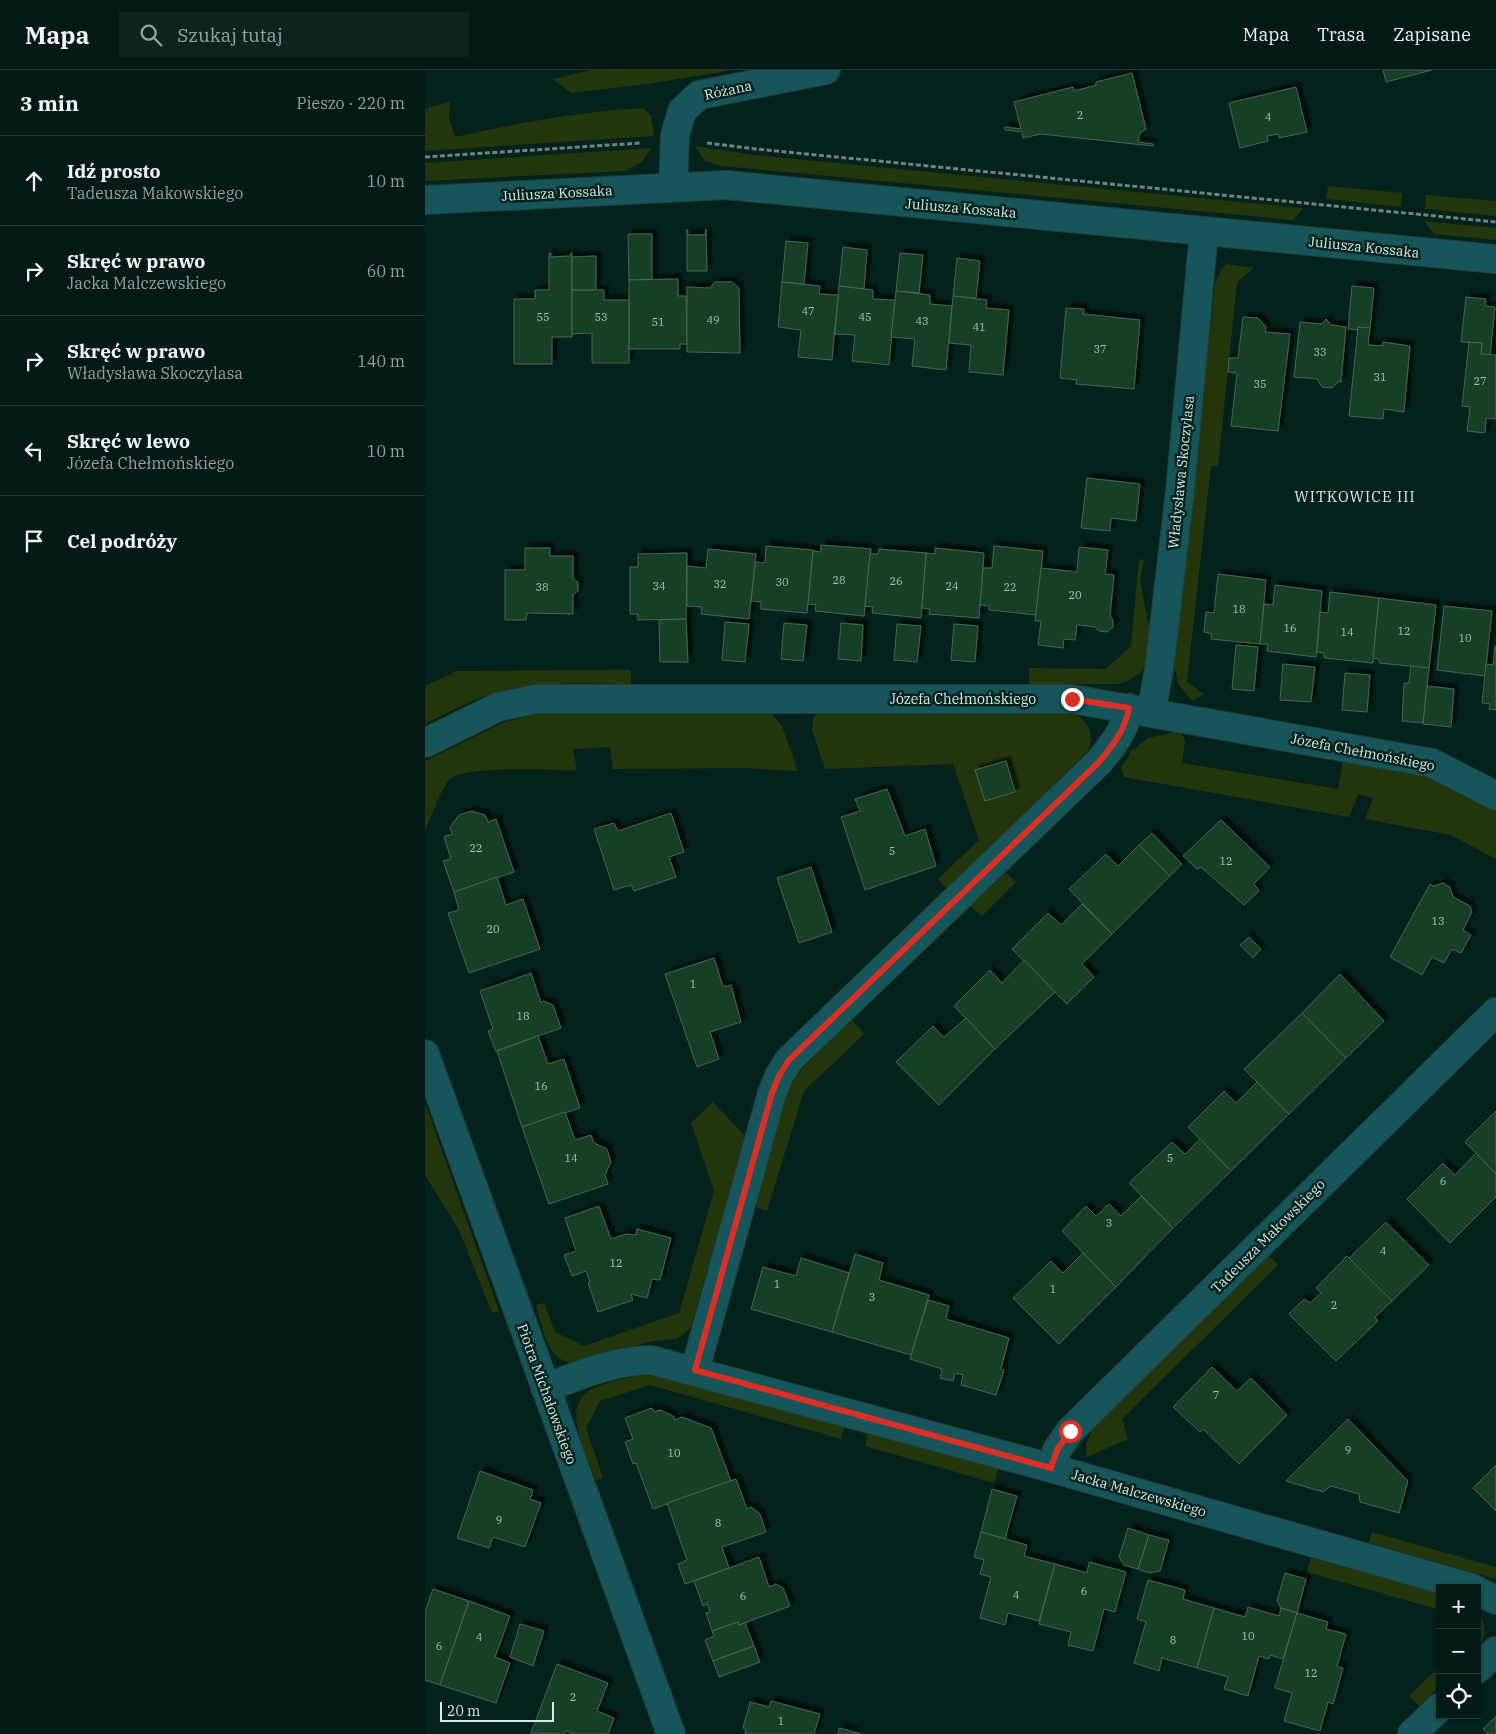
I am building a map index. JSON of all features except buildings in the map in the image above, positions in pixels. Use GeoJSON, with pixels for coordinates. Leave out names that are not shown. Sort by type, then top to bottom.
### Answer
{"type":"FeatureCollection","features":[{"type":"Feature","properties":{"kind":"street","name":"Różana"},"geometry":{"type":"LineString","coordinates":[[673,187],[675,135],[683,111],[699,95],[826,70]]}},
{"type":"Feature","properties":{"kind":"street","name":"Juliusza Kossaka"},"geometry":{"type":"LineString","coordinates":[[425,200],[726,185],[1496,259]]}},
{"type":"Feature","properties":{"kind":"street","name":"Władysława Skoczylasa"},"geometry":{"type":"LineString","coordinates":[[695,1370],[772,1093],[779,1076],[789,1060],[1099,762],[1126,723],[1140,711],[1159,670],[1181,490],[1204,231]]}},
{"type":"Feature","properties":{"kind":"street","name":"Józefa Chełmońskiego"},"geometry":{"type":"LineString","coordinates":[[425,743],[498,708],[536,699],[1072,699],[1432,763],[1496,796]]}},
{"type":"Feature","properties":{"kind":"street","name":"Tadeusza Makowskiego"},"geometry":{"type":"LineString","coordinates":[[1051,1468],[1057,1450],[1070,1431],[1496,1012]]}},
{"type":"Feature","properties":{"kind":"street","name":"Piotra Michałowskiego"},"geometry":{"type":"LineString","coordinates":[[425,1054],[671,1734]]}},
{"type":"Feature","properties":{"kind":"street","name":"Jacka Malczewskiego"},"geometry":{"type":"LineString","coordinates":[[545,1388],[636,1360],[651,1360],[695,1370],[1051,1468],[1458,1584]]}},
{"type":"Feature","properties":{"kind":"street"},"geometry":{"type":"LineString","coordinates":[[1481,1593],[1496,1600]]}},
{"type":"Feature","properties":{"kind":"street"},"geometry":{"type":"LineString","coordinates":[[1481,1665],[1496,1651]]}},
{"type":"Feature","properties":{"kind":"street"},"geometry":{"type":"LineString","coordinates":[[1412,1734],[1436,1710]]}},
{"type":"Feature","properties":{"kind":"path"},"geometry":{"type":"LineString","coordinates":[[425,157],[643,142]]}},
{"type":"Feature","properties":{"kind":"path"},"geometry":{"type":"LineString","coordinates":[[702,142],[755,149],[1496,222]]}},
{"type":"Feature","properties":{"kind":"green space"},"geometry":{"type":"Polygon","coordinates":[[[591,70],[733,70],[647,84],[571,93],[553,79],[591,70]]]}},
{"type":"Feature","properties":{"kind":"green space"},"geometry":{"type":"Polygon","coordinates":[[[450,102],[449,117],[455,137],[548,119],[594,112],[643,108],[651,116],[654,136],[425,151],[425,108],[450,102]]]}},
{"type":"Feature","properties":{"kind":"green space"},"geometry":{"type":"Polygon","coordinates":[[[695,146],[754,155],[1303,208],[1293,220],[721,166],[705,161],[695,146]]]}},
{"type":"Feature","properties":{"kind":"green space"},"geometry":{"type":"Polygon","coordinates":[[[651,148],[642,162],[625,171],[425,181],[425,163],[651,148]]]}},
{"type":"Feature","properties":{"kind":"green space"},"geometry":{"type":"Polygon","coordinates":[[[1328,186],[1402,193],[1401,207],[1326,199],[1328,186]]]}},
{"type":"Feature","properties":{"kind":"green space"},"geometry":{"type":"Polygon","coordinates":[[[1426,195],[1496,201],[1496,216],[1425,209],[1426,195]]]}},
{"type":"Feature","properties":{"kind":"green space"},"geometry":{"type":"Polygon","coordinates":[[[1424,221],[1496,228],[1496,240],[1434,234],[1424,221]]]}},
{"type":"Feature","properties":{"kind":"green space"},"geometry":{"type":"Polygon","coordinates":[[[1226,264],[1254,268],[1237,282],[1218,466],[1211,466],[1187,682],[1204,694],[1192,701],[1178,683],[1173,660],[1215,283],[1226,264]]]}},
{"type":"Feature","properties":{"kind":"green space"},"geometry":{"type":"Polygon","coordinates":[[[1139,559],[1144,560],[1141,583],[1151,642],[1150,655],[1145,667],[1135,677],[1118,684],[1029,684],[1029,668],[1106,669],[1131,646],[1139,559]]]}},
{"type":"Feature","properties":{"kind":"green space"},"geometry":{"type":"Polygon","coordinates":[[[631,670],[631,684],[561,684],[509,690],[475,700],[425,724],[425,686],[457,671],[631,670]]]}},
{"type":"Feature","properties":{"kind":"green space"},"geometry":{"type":"Polygon","coordinates":[[[539,713],[771,713],[782,726],[798,771],[746,768],[613,769],[610,747],[573,749],[577,770],[492,770],[460,775],[450,779],[425,831],[425,761],[505,722],[539,713]]]}},
{"type":"Feature","properties":{"kind":"green space"},"geometry":{"type":"Polygon","coordinates":[[[819,713],[1070,713],[1077,715],[1086,723],[1091,739],[1088,751],[948,890],[938,879],[979,840],[953,764],[825,769],[812,730],[814,716],[819,713]]]}},
{"type":"Feature","properties":{"kind":"green space"},"geometry":{"type":"Polygon","coordinates":[[[1174,732],[1182,733],[1185,742],[1182,763],[1338,789],[1343,761],[1427,776],[1496,811],[1496,859],[1451,835],[1365,819],[1373,798],[1358,794],[1349,817],[1124,777],[1121,767],[1130,755],[1130,752],[1148,738],[1174,732]]]}},
{"type":"Feature","properties":{"kind":"green space"},"geometry":{"type":"Polygon","coordinates":[[[1006,873],[1016,882],[982,916],[970,906],[1006,873]]]}},
{"type":"Feature","properties":{"kind":"green space"},"geometry":{"type":"Polygon","coordinates":[[[852,1020],[864,1034],[804,1091],[767,1211],[756,1207],[787,1091],[802,1069],[852,1020]]]}},
{"type":"Feature","properties":{"kind":"green space"},"geometry":{"type":"Polygon","coordinates":[[[713,1102],[745,1136],[691,1327],[677,1339],[652,1341],[578,1363],[568,1362],[559,1358],[548,1344],[536,1305],[544,1303],[555,1332],[584,1346],[679,1313],[714,1191],[691,1123],[713,1102]]]}},
{"type":"Feature","properties":{"kind":"green space"},"geometry":{"type":"Polygon","coordinates":[[[425,1103],[499,1311],[492,1313],[459,1230],[425,1175],[425,1103]]]}},
{"type":"Feature","properties":{"kind":"green space"},"geometry":{"type":"Polygon","coordinates":[[[1269,1256],[1278,1265],[1122,1419],[1128,1439],[1087,1457],[1086,1444],[1092,1430],[1269,1256]]]}},
{"type":"Feature","properties":{"kind":"green space"},"geometry":{"type":"Polygon","coordinates":[[[640,1375],[658,1376],[845,1426],[841,1439],[650,1385],[600,1401],[586,1428],[603,1478],[596,1480],[578,1432],[577,1407],[582,1397],[592,1389],[640,1375]]]}},
{"type":"Feature","properties":{"kind":"green space"},"geometry":{"type":"Polygon","coordinates":[[[868,1433],[998,1469],[994,1483],[865,1446],[868,1433]]]}},
{"type":"Feature","properties":{"kind":"green space"},"geometry":{"type":"Polygon","coordinates":[[[1372,1532],[1496,1567],[1496,1579],[1369,1543],[1372,1532]]]}},
{"type":"Feature","properties":{"kind":"green space"},"geometry":{"type":"Polygon","coordinates":[[[1311,1558],[1436,1592],[1436,1609],[1307,1572],[1311,1558]]]}},
{"type":"Feature","properties":{"kind":"green space"},"geometry":{"type":"Polygon","coordinates":[[[1481,1616],[1485,1630],[1481,1645],[1481,1616]]]}},
{"type":"Feature","properties":{"kind":"green space"},"geometry":{"type":"Polygon","coordinates":[[[1436,1670],[1436,1690],[1419,1706],[1409,1696],[1436,1670]]]}},
{"type":"Feature","properties":{"kind":"district","name":"WITKOWICE III"},"geometry":{"type":"Point","coordinates":[1355,497]}},
{"type":"Feature","properties":{"kind":"route"},"geometry":{"type":"LineString","coordinates":[[1070,1431],[1057,1450],[1051,1468],[695,1370],[772,1093],[779,1076],[789,1060],[1099,762],[1116,741],[1126,723],[1129,708],[1072,699]]}}]}
